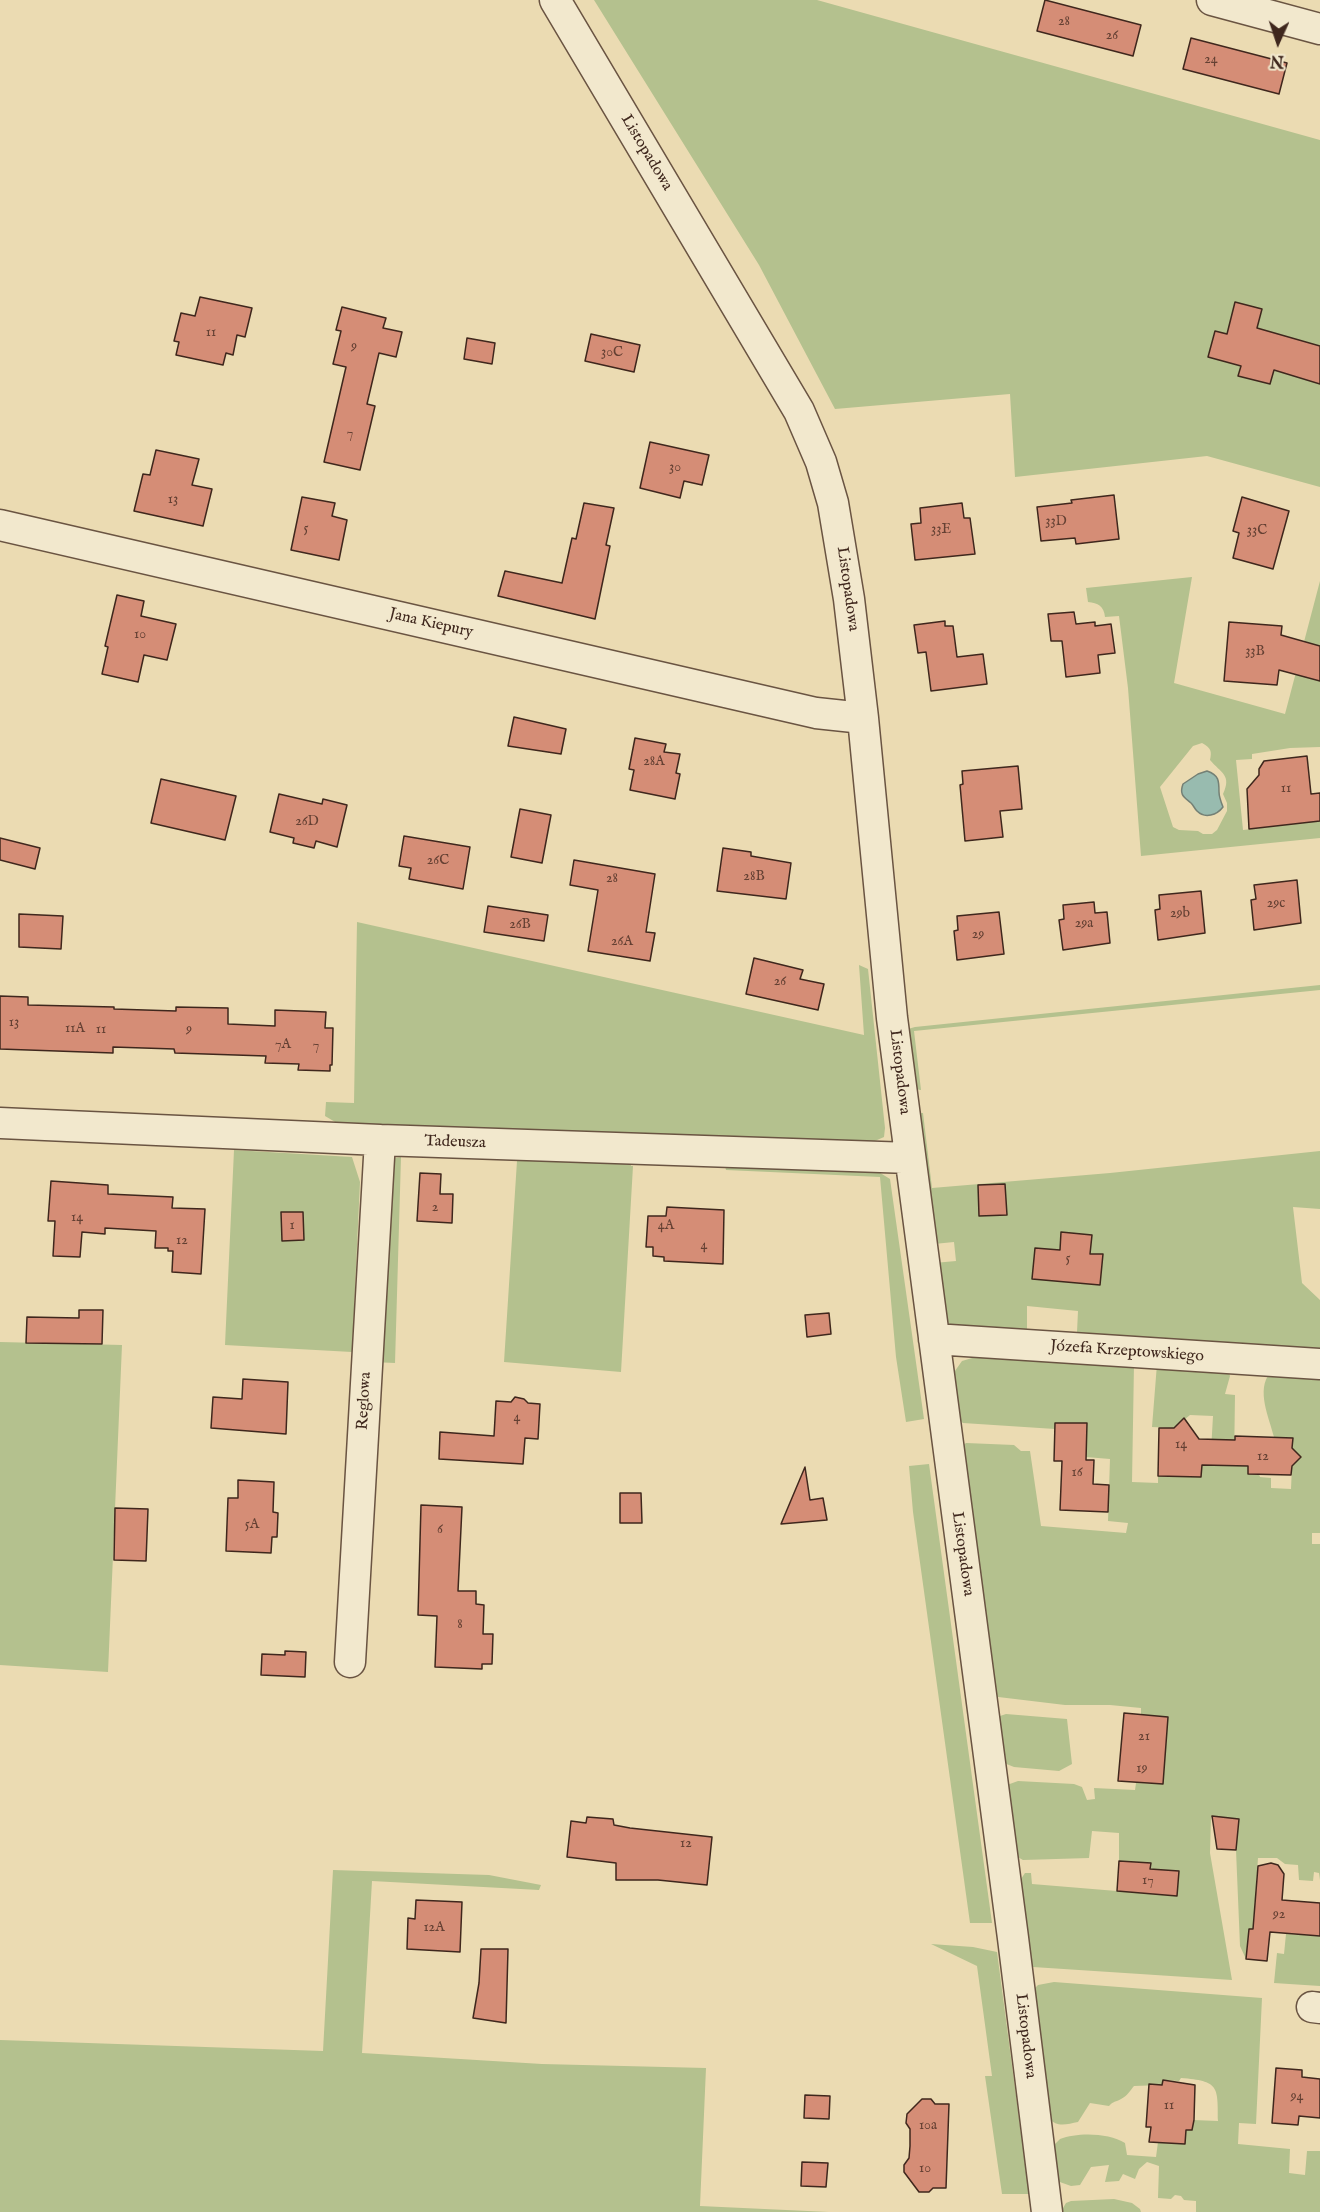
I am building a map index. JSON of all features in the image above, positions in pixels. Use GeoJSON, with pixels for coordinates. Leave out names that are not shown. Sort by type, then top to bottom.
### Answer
{"type":"FeatureCollection","features":[{"type":"Feature","properties":{"kind":"street","name":"Listopadowa"},"geometry":{"type":"LineString","coordinates":[[555,0],[800,411],[821,462],[832,504],[843,560],[863,718],[892,1018],[1047,2212]]}},
{"type":"Feature","properties":{"kind":"street"},"geometry":{"type":"LineString","coordinates":[[1212,0],[1320,29]]}},
{"type":"Feature","properties":{"kind":"street","name":"Jana Kiepury"},"geometry":{"type":"LineString","coordinates":[[0,525],[816,712],[863,718]]}},
{"type":"Feature","properties":{"kind":"street","name":"Tadeusza"},"geometry":{"type":"LineString","coordinates":[[0,1123],[380,1140],[910,1158]]}},
{"type":"Feature","properties":{"kind":"street","name":"Reglowa"},"geometry":{"type":"LineString","coordinates":[[350,1662],[380,1140]]}},
{"type":"Feature","properties":{"kind":"street","name":"Józefa Krzeptowskiego"},"geometry":{"type":"LineString","coordinates":[[934,1339],[1320,1364]]}},
{"type":"Feature","properties":{"kind":"green space"},"geometry":{"type":"Polygon","coordinates":[[[594,0],[817,0],[1320,140],[1320,487],[1207,456],[1015,477],[1010,394],[835,409],[759,265],[594,0]]]}},
{"type":"Feature","properties":{"kind":"green space"},"geometry":{"type":"Polygon","coordinates":[[[1192,577],[1174,683],[1285,714],[1320,581],[1320,747],[1290,748],[1252,754],[1252,759],[1236,760],[1243,830],[1320,821],[1320,838],[1141,856],[1128,688],[1119,616],[1105,617],[1100,606],[1088,602],[1086,588],[1192,577]],[[1202,743],[1193,746],[1160,787],[1173,827],[1179,830],[1212,834],[1217,830],[1227,811],[1227,803],[1223,794],[1226,778],[1210,760],[1210,750],[1202,743]]]}},
{"type":"Feature","properties":{"kind":"green space"},"geometry":{"type":"Polygon","coordinates":[[[357,922],[864,1035],[859,965],[868,969],[885,1128],[884,1137],[868,1144],[342,1126],[325,1116],[326,1102],[354,1103],[357,922]]]}},
{"type":"Feature","properties":{"kind":"green space"},"geometry":{"type":"Polygon","coordinates":[[[1320,985],[1320,990],[914,1031],[921,1090],[914,1089],[908,1029],[915,1027],[1320,985]]]}},
{"type":"Feature","properties":{"kind":"green space"},"geometry":{"type":"Polygon","coordinates":[[[914,1113],[923,1113],[932,1188],[1110,1173],[1320,1151],[1320,1209],[1293,1207],[1302,1283],[1320,1300],[1320,1352],[1085,1338],[1077,1332],[1078,1311],[1027,1306],[1027,1330],[1024,1334],[954,1328],[946,1321],[934,1263],[956,1261],[954,1242],[934,1244],[914,1113]]]}},
{"type":"Feature","properties":{"kind":"green space"},"geometry":{"type":"Polygon","coordinates":[[[234,1150],[352,1157],[360,1182],[352,1352],[225,1345],[234,1150]]]}},
{"type":"Feature","properties":{"kind":"green space"},"geometry":{"type":"Polygon","coordinates":[[[520,1153],[630,1158],[631,1166],[633,1166],[621,1372],[504,1362],[517,1161],[520,1153]]]}},
{"type":"Feature","properties":{"kind":"green space"},"geometry":{"type":"Polygon","coordinates":[[[401,1157],[395,1363],[372,1362],[391,1159],[401,1157]]]}},
{"type":"Feature","properties":{"kind":"green space"},"geometry":{"type":"Polygon","coordinates":[[[724,1162],[877,1171],[890,1179],[924,1419],[906,1422],[896,1357],[880,1177],[726,1170],[724,1162]]]}},
{"type":"Feature","properties":{"kind":"green space"},"geometry":{"type":"Polygon","coordinates":[[[0,1342],[122,1345],[108,1672],[0,1665],[0,1342]]]}},
{"type":"Feature","properties":{"kind":"green space"},"geometry":{"type":"Polygon","coordinates":[[[979,1356],[1134,1364],[1132,1482],[1158,1483],[1158,1476],[1201,1477],[1202,1451],[1211,1451],[1213,1416],[1190,1415],[1174,1428],[1152,1427],[1157,1364],[1227,1368],[1230,1376],[1225,1394],[1235,1395],[1234,1465],[1248,1466],[1248,1474],[1259,1474],[1260,1477],[1271,1478],[1271,1488],[1291,1489],[1292,1466],[1297,1461],[1297,1453],[1292,1448],[1292,1438],[1274,1437],[1265,1404],[1266,1380],[1270,1373],[1320,1376],[1320,1533],[1312,1533],[1312,1544],[1320,1544],[1320,1880],[1319,1873],[1314,1872],[1313,1881],[1299,1880],[1298,1865],[1285,1864],[1277,1858],[1258,1858],[1253,1929],[1249,1929],[1246,1959],[1240,1946],[1236,1850],[1239,1819],[1211,1817],[1210,1853],[1232,1980],[1033,1967],[1028,1961],[1019,1882],[1025,1873],[1031,1873],[1032,1884],[1177,1896],[1179,1871],[1150,1869],[1150,1863],[1119,1861],[1119,1833],[1092,1831],[1089,1858],[1023,1860],[1014,1855],[1007,1785],[1018,1781],[1074,1784],[1082,1787],[1087,1800],[1095,1799],[1094,1788],[1135,1790],[1136,1783],[1162,1784],[1168,1718],[1141,1715],[1141,1708],[1065,1705],[990,1696],[962,1446],[966,1443],[1014,1445],[1021,1451],[1030,1451],[1041,1526],[1126,1533],[1128,1523],[1108,1521],[1110,1459],[1086,1457],[1087,1423],[1055,1423],[1055,1429],[963,1423],[958,1419],[950,1378],[962,1361],[979,1356]]]}},
{"type":"Feature","properties":{"kind":"green space"},"geometry":{"type":"Polygon","coordinates":[[[929,1464],[992,1923],[970,1923],[913,1512],[909,1466],[929,1464]]]}},
{"type":"Feature","properties":{"kind":"green space"},"geometry":{"type":"Polygon","coordinates":[[[1006,1714],[1067,1719],[1072,1764],[1059,1771],[1014,1767],[1004,1763],[997,1717],[1006,1714]]]}},
{"type":"Feature","properties":{"kind":"green space"},"geometry":{"type":"Polygon","coordinates":[[[333,1870],[489,1875],[541,1885],[539,1890],[372,1881],[362,2053],[542,2064],[706,2068],[700,2206],[829,2212],[0,2212],[0,2040],[323,2051],[333,1870]]]}},
{"type":"Feature","properties":{"kind":"green space"},"geometry":{"type":"Polygon","coordinates":[[[1286,1934],[1320,1936],[1320,1986],[1274,1983],[1277,1953],[1284,1954],[1286,1934]]]}},
{"type":"Feature","properties":{"kind":"green space"},"geometry":{"type":"Polygon","coordinates":[[[931,1944],[973,1947],[997,1952],[1029,2194],[1002,2194],[985,2076],[992,2076],[977,1966],[931,1944]]]}},
{"type":"Feature","properties":{"kind":"green space"},"geometry":{"type":"Polygon","coordinates":[[[1054,1982],[1262,1998],[1256,2124],[1239,2123],[1238,2144],[1290,2149],[1289,2173],[1305,2175],[1307,2151],[1320,2151],[1320,2212],[1196,2212],[1196,2201],[1184,2200],[1181,2196],[1175,2195],[1171,2199],[1158,2198],[1159,2166],[1147,2162],[1139,2169],[1135,2179],[1123,2174],[1119,2181],[1105,2182],[1109,2165],[1091,2167],[1080,2185],[1071,2186],[1057,2181],[1054,2145],[1060,2139],[1076,2135],[1102,2135],[1125,2143],[1127,2155],[1156,2157],[1158,2142],[1185,2144],[1186,2130],[1193,2120],[1218,2121],[1218,2100],[1214,2088],[1203,2081],[1181,2078],[1179,2081],[1163,2080],[1162,2085],[1134,2086],[1125,2096],[1109,2106],[1090,2103],[1078,2122],[1062,2124],[1052,2121],[1049,2118],[1033,1990],[1038,1985],[1054,1982]]]}},
{"type":"Feature","properties":{"kind":"green space"},"geometry":{"type":"Polygon","coordinates":[[[1114,2199],[1132,2203],[1141,2212],[1063,2212],[1066,2203],[1071,2201],[1114,2199]]]}},
{"type":"Feature","properties":{"kind":"water"},"geometry":{"type":"Polygon","coordinates":[[[1207,771],[1218,779],[1219,796],[1223,807],[1214,814],[1204,815],[1197,811],[1182,791],[1183,784],[1207,771]]]}},
{"type":"Feature","properties":{"kind":"building"},"geometry":{"type":"Polygon","coordinates":[[[1045,0],[1141,25],[1133,56],[1037,31],[1045,0]]]}},
{"type":"Feature","properties":{"kind":"building"},"geometry":{"type":"Polygon","coordinates":[[[1191,38],[1287,63],[1279,94],[1183,69],[1191,38]]]}},
{"type":"Feature","properties":{"kind":"building"},"geometry":{"type":"Polygon","coordinates":[[[200,297],[252,308],[245,337],[237,335],[233,355],[226,353],[223,365],[176,355],[179,342],[174,341],[181,313],[195,316],[200,297]]]}},
{"type":"Feature","properties":{"kind":"building"},"geometry":{"type":"Polygon","coordinates":[[[1235,302],[1262,309],[1257,328],[1320,346],[1320,384],[1274,370],[1270,384],[1238,376],[1241,366],[1208,357],[1215,331],[1227,334],[1235,302]]]}},
{"type":"Feature","properties":{"kind":"building"},"geometry":{"type":"Polygon","coordinates":[[[342,307],[386,318],[383,328],[402,332],[396,357],[379,353],[367,404],[375,406],[360,470],[324,462],[346,367],[333,364],[341,331],[336,330],[342,307]]]}},
{"type":"Feature","properties":{"kind":"building"},"geometry":{"type":"Polygon","coordinates":[[[591,334],[640,345],[634,372],[585,361],[591,334]]]}},
{"type":"Feature","properties":{"kind":"building"},"geometry":{"type":"Polygon","coordinates":[[[467,338],[495,343],[492,364],[464,359],[467,338]]]}},
{"type":"Feature","properties":{"kind":"building"},"geometry":{"type":"Polygon","coordinates":[[[650,442],[709,455],[702,485],[684,481],[680,498],[640,488],[650,442]]]}},
{"type":"Feature","properties":{"kind":"building"},"geometry":{"type":"Polygon","coordinates":[[[156,450],[199,459],[192,485],[212,489],[203,526],[134,511],[143,474],[150,475],[156,450]]]}},
{"type":"Feature","properties":{"kind":"building"},"geometry":{"type":"Polygon","coordinates":[[[1114,495],[1119,539],[1076,544],[1075,538],[1041,541],[1037,507],[1114,495]]]}},
{"type":"Feature","properties":{"kind":"building"},"geometry":{"type":"Polygon","coordinates":[[[302,497],[335,503],[332,516],[347,520],[339,560],[291,550],[302,497]]]}},
{"type":"Feature","properties":{"kind":"building"},"geometry":{"type":"Polygon","coordinates":[[[1242,497],[1289,511],[1273,569],[1233,558],[1239,533],[1233,531],[1242,497]]]}},
{"type":"Feature","properties":{"kind":"building"},"geometry":{"type":"Polygon","coordinates":[[[584,503],[614,508],[606,545],[610,546],[595,619],[498,596],[505,571],[562,583],[572,538],[576,539],[584,503]]]}},
{"type":"Feature","properties":{"kind":"building"},"geometry":{"type":"Polygon","coordinates":[[[962,503],[964,518],[970,518],[975,554],[915,560],[911,524],[921,523],[920,508],[962,503]]]}},
{"type":"Feature","properties":{"kind":"building"},"geometry":{"type":"Polygon","coordinates":[[[117,595],[144,601],[141,616],[176,624],[167,660],[144,655],[138,682],[102,674],[108,647],[105,646],[117,595]]]}},
{"type":"Feature","properties":{"kind":"building"},"geometry":{"type":"Polygon","coordinates":[[[1074,612],[1076,624],[1095,622],[1095,626],[1111,624],[1115,653],[1098,655],[1100,673],[1066,677],[1062,641],[1051,641],[1048,614],[1074,612]]]}},
{"type":"Feature","properties":{"kind":"building"},"geometry":{"type":"Polygon","coordinates":[[[945,621],[945,626],[953,626],[957,657],[983,654],[987,684],[931,691],[926,652],[918,653],[914,625],[945,621]]]}},
{"type":"Feature","properties":{"kind":"building"},"geometry":{"type":"Polygon","coordinates":[[[1229,622],[1282,626],[1281,635],[1320,646],[1320,681],[1279,670],[1277,685],[1224,681],[1229,622]]]}},
{"type":"Feature","properties":{"kind":"building"},"geometry":{"type":"Polygon","coordinates":[[[514,717],[566,729],[561,754],[508,746],[514,717]]]}},
{"type":"Feature","properties":{"kind":"building"},"geometry":{"type":"Polygon","coordinates":[[[635,738],[666,744],[664,752],[680,754],[676,773],[680,774],[675,799],[630,790],[634,770],[629,769],[635,738]]]}},
{"type":"Feature","properties":{"kind":"building"},"geometry":{"type":"Polygon","coordinates":[[[1307,756],[1311,794],[1320,793],[1320,821],[1249,829],[1247,789],[1259,775],[1259,769],[1264,761],[1307,756]]]}},
{"type":"Feature","properties":{"kind":"building"},"geometry":{"type":"Polygon","coordinates":[[[1018,766],[1022,809],[1000,811],[1003,837],[965,841],[960,785],[963,784],[962,771],[1018,766]]]}},
{"type":"Feature","properties":{"kind":"building"},"geometry":{"type":"Polygon","coordinates":[[[161,779],[236,796],[225,840],[151,823],[161,779]]]}},
{"type":"Feature","properties":{"kind":"building"},"geometry":{"type":"Polygon","coordinates":[[[279,794],[322,804],[323,799],[347,805],[337,847],[316,841],[314,848],[293,843],[294,838],[270,832],[279,794]]]}},
{"type":"Feature","properties":{"kind":"building"},"geometry":{"type":"Polygon","coordinates":[[[520,809],[551,815],[542,863],[511,857],[520,809]]]}},
{"type":"Feature","properties":{"kind":"building"},"geometry":{"type":"Polygon","coordinates":[[[404,836],[470,847],[463,889],[409,879],[411,868],[399,866],[404,836]]]}},
{"type":"Feature","properties":{"kind":"building"},"geometry":{"type":"Polygon","coordinates":[[[0,838],[40,848],[35,869],[0,860],[0,838]]]}},
{"type":"Feature","properties":{"kind":"building"},"geometry":{"type":"Polygon","coordinates":[[[723,848],[751,852],[751,856],[791,863],[786,899],[717,891],[723,848]]]}},
{"type":"Feature","properties":{"kind":"building"},"geometry":{"type":"Polygon","coordinates":[[[574,860],[655,874],[646,932],[655,933],[650,961],[588,951],[598,890],[570,885],[574,860]]]}},
{"type":"Feature","properties":{"kind":"building"},"geometry":{"type":"Polygon","coordinates":[[[1297,880],[1301,923],[1254,930],[1251,900],[1256,899],[1254,885],[1297,880]]]}},
{"type":"Feature","properties":{"kind":"building"},"geometry":{"type":"Polygon","coordinates":[[[1201,891],[1205,933],[1158,940],[1155,910],[1160,909],[1159,895],[1201,891]]]}},
{"type":"Feature","properties":{"kind":"building"},"geometry":{"type":"Polygon","coordinates":[[[1094,902],[1095,913],[1107,912],[1110,943],[1063,950],[1059,920],[1064,919],[1063,905],[1094,902]]]}},
{"type":"Feature","properties":{"kind":"building"},"geometry":{"type":"Polygon","coordinates":[[[488,906],[548,915],[544,941],[484,932],[488,906]]]}},
{"type":"Feature","properties":{"kind":"building"},"geometry":{"type":"Polygon","coordinates":[[[999,912],[1004,954],[957,960],[954,931],[958,930],[957,916],[999,912]]]}},
{"type":"Feature","properties":{"kind":"building"},"geometry":{"type":"Polygon","coordinates":[[[19,914],[63,916],[61,949],[19,947],[19,914]]]}},
{"type":"Feature","properties":{"kind":"building"},"geometry":{"type":"Polygon","coordinates":[[[754,958],[803,970],[800,979],[824,984],[818,1010],[746,994],[754,958]]]}},
{"type":"Feature","properties":{"kind":"building"},"geometry":{"type":"Polygon","coordinates":[[[0,996],[28,997],[28,1005],[176,1011],[176,1007],[228,1008],[228,1024],[275,1026],[275,1010],[326,1012],[325,1028],[333,1028],[332,1065],[330,1065],[330,1071],[298,1070],[299,1064],[265,1063],[266,1056],[175,1053],[174,1049],[113,1047],[113,1053],[0,1049],[0,996]]]}},
{"type":"Feature","properties":{"kind":"building"},"geometry":{"type":"Polygon","coordinates":[[[420,1173],[441,1174],[440,1194],[453,1194],[452,1223],[417,1221],[420,1173]]]}},
{"type":"Feature","properties":{"kind":"building"},"geometry":{"type":"Polygon","coordinates":[[[51,1181],[108,1185],[108,1194],[173,1197],[172,1208],[205,1209],[201,1274],[172,1272],[173,1251],[168,1251],[168,1248],[155,1248],[156,1231],[105,1228],[105,1234],[82,1232],[80,1257],[53,1256],[55,1221],[48,1221],[51,1181]]]}},
{"type":"Feature","properties":{"kind":"building"},"geometry":{"type":"Polygon","coordinates":[[[1005,1184],[1007,1215],[979,1216],[978,1185],[1005,1184]]]}},
{"type":"Feature","properties":{"kind":"building"},"geometry":{"type":"Polygon","coordinates":[[[667,1207],[724,1210],[723,1264],[664,1261],[664,1257],[653,1256],[653,1247],[646,1247],[648,1216],[666,1216],[667,1207]]]}},
{"type":"Feature","properties":{"kind":"building"},"geometry":{"type":"Polygon","coordinates":[[[281,1212],[303,1212],[304,1240],[282,1241],[281,1212]]]}},
{"type":"Feature","properties":{"kind":"building"},"geometry":{"type":"Polygon","coordinates":[[[1061,1232],[1092,1235],[1090,1254],[1103,1254],[1100,1285],[1032,1279],[1035,1248],[1060,1250],[1061,1232]]]}},
{"type":"Feature","properties":{"kind":"building"},"geometry":{"type":"Polygon","coordinates":[[[79,1310],[103,1310],[102,1344],[26,1343],[27,1317],[79,1318],[79,1310]]]}},
{"type":"Feature","properties":{"kind":"building"},"geometry":{"type":"Polygon","coordinates":[[[829,1313],[831,1334],[807,1337],[805,1315],[829,1313]]]}},
{"type":"Feature","properties":{"kind":"building"},"geometry":{"type":"Polygon","coordinates":[[[243,1379],[288,1382],[286,1434],[211,1428],[213,1397],[242,1399],[243,1379]]]}},
{"type":"Feature","properties":{"kind":"building"},"geometry":{"type":"Polygon","coordinates":[[[515,1397],[524,1399],[528,1403],[540,1404],[538,1439],[525,1438],[523,1464],[439,1459],[440,1432],[494,1436],[496,1401],[511,1402],[515,1397]]]}},
{"type":"Feature","properties":{"kind":"building"},"geometry":{"type":"Polygon","coordinates":[[[1184,1418],[1199,1439],[1235,1440],[1235,1436],[1293,1438],[1292,1448],[1301,1457],[1292,1466],[1291,1475],[1248,1474],[1248,1466],[1202,1465],[1201,1477],[1158,1476],[1159,1428],[1174,1428],[1184,1418]]]}},
{"type":"Feature","properties":{"kind":"building"},"geometry":{"type":"Polygon","coordinates":[[[1055,1423],[1087,1423],[1086,1460],[1094,1460],[1093,1484],[1109,1485],[1108,1512],[1060,1510],[1062,1461],[1054,1461],[1055,1423]]]}},
{"type":"Feature","properties":{"kind":"building"},"geometry":{"type":"Polygon","coordinates":[[[805,1467],[810,1500],[823,1498],[827,1520],[781,1524],[805,1467]]]}},
{"type":"Feature","properties":{"kind":"building"},"geometry":{"type":"Polygon","coordinates":[[[238,1480],[274,1482],[273,1512],[278,1513],[277,1537],[272,1537],[271,1553],[226,1551],[228,1498],[238,1498],[238,1480]]]}},
{"type":"Feature","properties":{"kind":"building"},"geometry":{"type":"Polygon","coordinates":[[[620,1493],[641,1493],[642,1523],[620,1523],[620,1493]]]}},
{"type":"Feature","properties":{"kind":"building"},"geometry":{"type":"Polygon","coordinates":[[[421,1505],[462,1507],[458,1591],[476,1591],[476,1604],[484,1605],[483,1634],[493,1634],[492,1664],[482,1664],[482,1669],[435,1667],[437,1616],[418,1615],[421,1505]]]}},
{"type":"Feature","properties":{"kind":"building"},"geometry":{"type":"Polygon","coordinates":[[[115,1508],[148,1509],[146,1561],[114,1560],[115,1508]]]}},
{"type":"Feature","properties":{"kind":"building"},"geometry":{"type":"Polygon","coordinates":[[[285,1651],[306,1652],[305,1677],[261,1675],[262,1654],[285,1655],[285,1651]]]}},
{"type":"Feature","properties":{"kind":"building"},"geometry":{"type":"Polygon","coordinates":[[[1124,1713],[1168,1717],[1163,1784],[1118,1781],[1124,1713]]]}},
{"type":"Feature","properties":{"kind":"building"},"geometry":{"type":"Polygon","coordinates":[[[1212,1816],[1239,1819],[1236,1850],[1217,1849],[1212,1816]]]}},
{"type":"Feature","properties":{"kind":"building"},"geometry":{"type":"Polygon","coordinates":[[[587,1817],[613,1819],[614,1825],[630,1828],[712,1837],[707,1885],[658,1880],[616,1880],[616,1863],[567,1857],[571,1821],[586,1823],[587,1817]]]}},
{"type":"Feature","properties":{"kind":"building"},"geometry":{"type":"Polygon","coordinates":[[[1119,1861],[1151,1863],[1150,1869],[1179,1871],[1177,1896],[1117,1891],[1119,1861]]]}},
{"type":"Feature","properties":{"kind":"building"},"geometry":{"type":"Polygon","coordinates":[[[1271,1863],[1278,1865],[1284,1874],[1282,1900],[1320,1903],[1320,1936],[1270,1932],[1267,1961],[1246,1959],[1249,1929],[1253,1929],[1258,1866],[1271,1863]]]}},
{"type":"Feature","properties":{"kind":"building"},"geometry":{"type":"Polygon","coordinates":[[[416,1900],[462,1902],[460,1952],[407,1949],[408,1918],[415,1919],[416,1900]]]}},
{"type":"Feature","properties":{"kind":"building"},"geometry":{"type":"Polygon","coordinates":[[[481,1949],[508,1949],[506,2023],[473,2018],[479,1983],[481,1949]]]}},
{"type":"Feature","properties":{"kind":"building"},"geometry":{"type":"Polygon","coordinates":[[[1276,2068],[1302,2070],[1302,2077],[1320,2079],[1320,2118],[1299,2116],[1298,2125],[1272,2123],[1276,2068]]]}},
{"type":"Feature","properties":{"kind":"building"},"geometry":{"type":"Polygon","coordinates":[[[1163,2080],[1195,2085],[1194,2120],[1192,2130],[1186,2130],[1185,2144],[1149,2142],[1151,2127],[1146,2127],[1149,2084],[1162,2085],[1163,2080]]]}},
{"type":"Feature","properties":{"kind":"building"},"geometry":{"type":"Polygon","coordinates":[[[805,2095],[830,2096],[829,2119],[804,2118],[805,2095]]]}},
{"type":"Feature","properties":{"kind":"building"},"geometry":{"type":"Polygon","coordinates":[[[922,2099],[931,2099],[935,2104],[949,2104],[946,2188],[933,2188],[929,2192],[919,2192],[904,2172],[910,2146],[910,2129],[906,2123],[907,2114],[922,2099]]]}},
{"type":"Feature","properties":{"kind":"building"},"geometry":{"type":"Polygon","coordinates":[[[802,2162],[828,2163],[826,2187],[801,2186],[802,2162]]]}}]}
